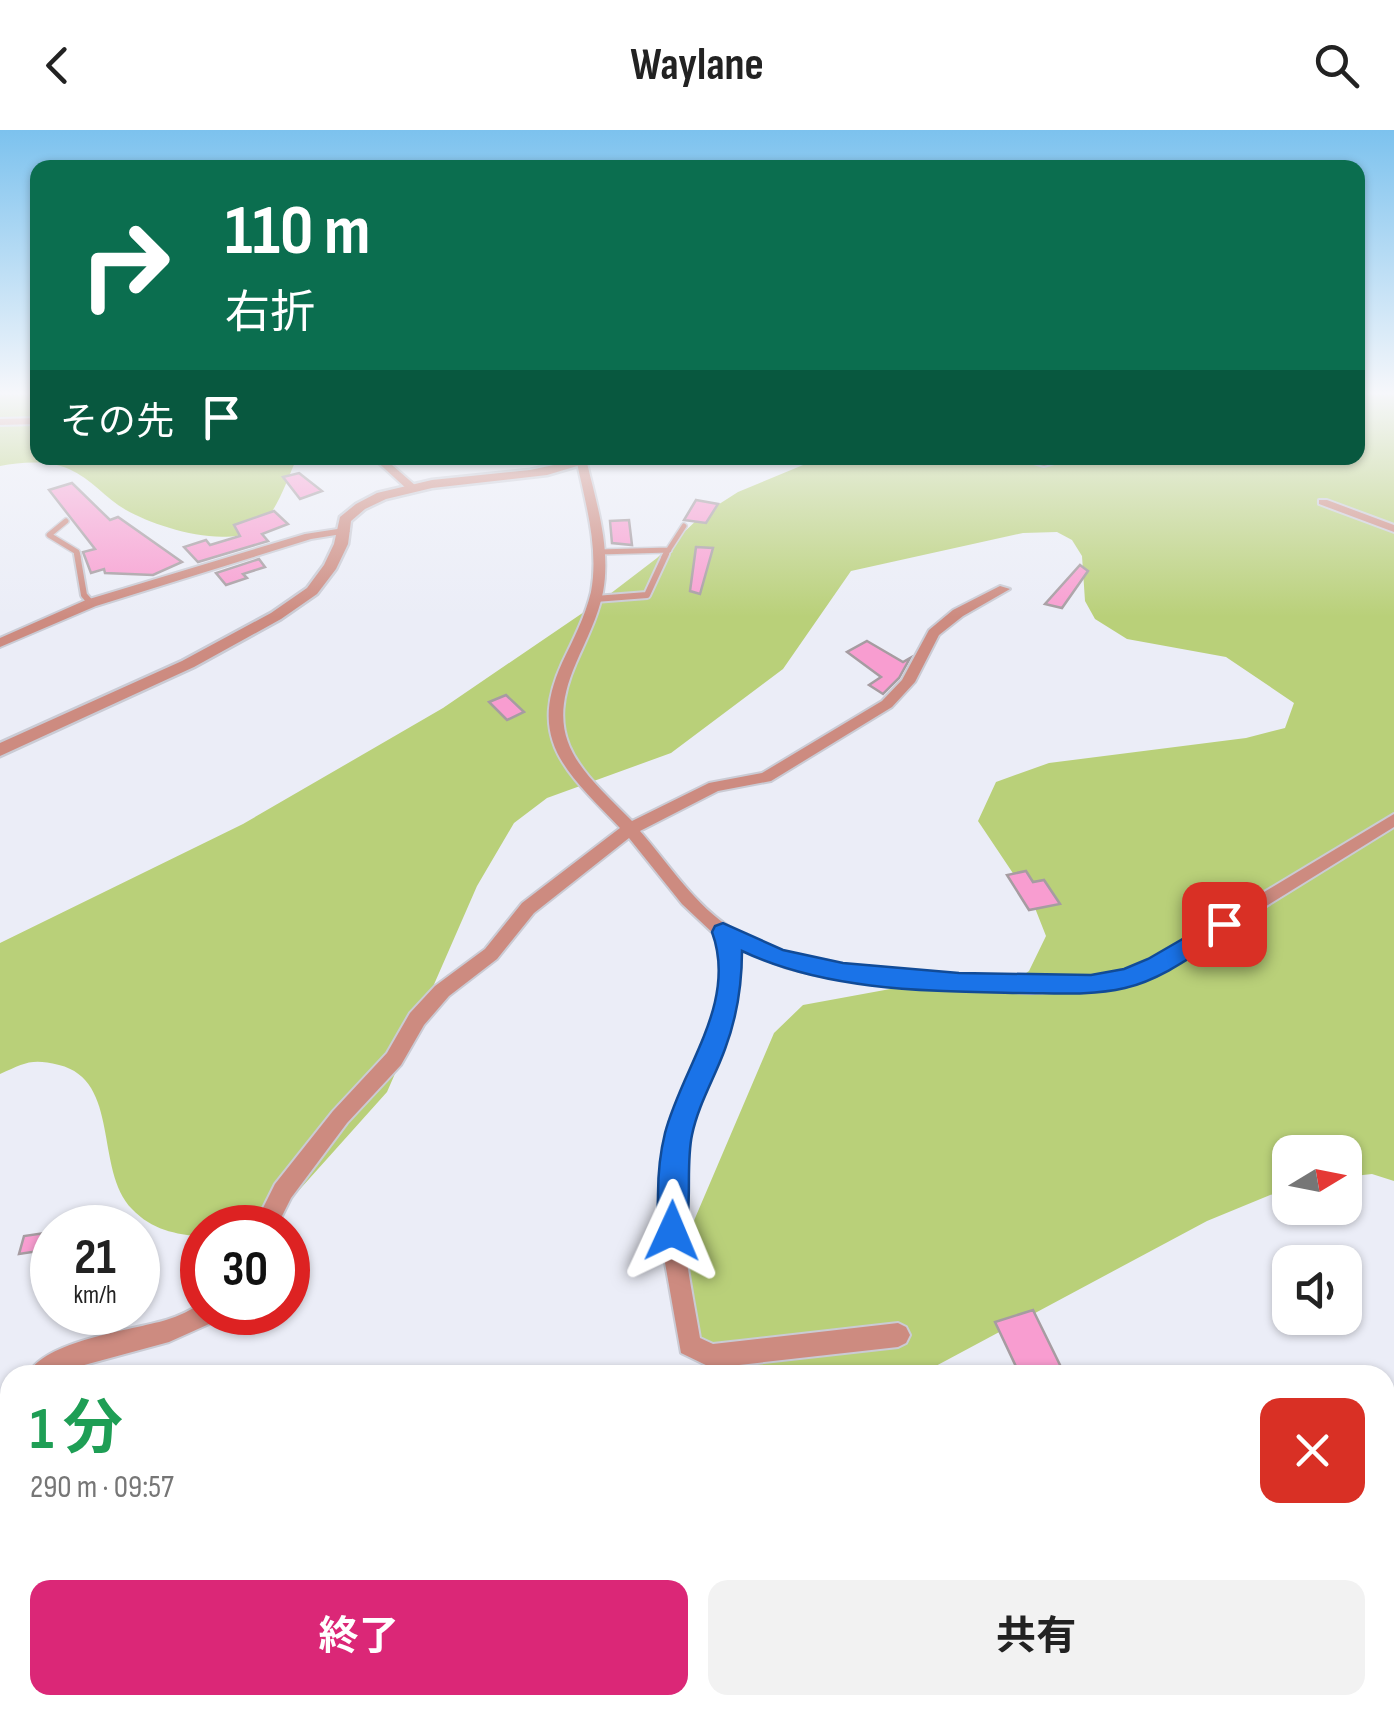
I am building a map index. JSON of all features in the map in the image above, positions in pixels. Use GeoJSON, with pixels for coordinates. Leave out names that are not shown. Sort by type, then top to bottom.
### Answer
{"type":"FeatureCollection","features":[{"type":"Feature","properties":{"kind":"street"},"geometry":{"type":"LineString","coordinates":[[390,469],[412,488]]}},
{"type":"Feature","properties":{"kind":"street"},"geometry":{"type":"LineString","coordinates":[[0,750],[188,664],[276,616],[312,591],[330,566],[345,520],[354,509],[412,488],[451,480],[527,475],[555,469]]}},
{"type":"Feature","properties":{"kind":"street"},"geometry":{"type":"LineString","coordinates":[[583,469],[599,552],[595,600],[554,709],[559,742],[581,776],[723,932],[730,951],[730,987],[715,1044],[679,1130],[672,1168],[672,1231],[689,1344],[712,1356],[898,1334]]}},
{"type":"Feature","properties":{"kind":"street"},"geometry":{"type":"LineString","coordinates":[[1323,502],[1394,529]]}},
{"type":"Feature","properties":{"kind":"street"},"geometry":{"type":"LineString","coordinates":[[0,642],[91,604],[309,536],[344,531]]}},
{"type":"Feature","properties":{"kind":"street"},"geometry":{"type":"LineString","coordinates":[[278,1205],[303,1164],[394,1058],[418,1018],[442,991],[491,954],[528,908],[630,830],[714,787],[766,777],[887,704],[908,682],[934,634],[958,613],[1004,588]]}},
{"type":"Feature","properties":{"kind":"street"},"geometry":{"type":"LineString","coordinates":[[723,932],[778,958],[843,972],[1003,984],[1091,984],[1127,978],[1157,965],[1394,820]]}},
{"type":"Feature","properties":{"kind":"street"},"geometry":{"type":"LineString","coordinates":[[60,1365],[180,1327]]}},
{"type":"Feature","properties":{"kind":"lane"},"geometry":{"type":"LineString","coordinates":[[66,520],[49,535],[77,552],[84,595],[91,604]]}},
{"type":"Feature","properties":{"kind":"lane"},"geometry":{"type":"LineString","coordinates":[[595,600],[648,596],[684,526]]}},
{"type":"Feature","properties":{"kind":"lane"},"geometry":{"type":"LineString","coordinates":[[599,552],[669,550]]}},
{"type":"Feature","properties":{"kind":"green space"},"geometry":{"type":"Polygon","coordinates":[[[69,469],[292,469],[277,503],[260,526],[231,536],[193,534],[155,523],[126,510],[69,469]]]}},
{"type":"Feature","properties":{"kind":"green space"},"geometry":{"type":"Polygon","coordinates":[[[794,469],[1394,469],[1394,1181],[1362,1175],[1362,1135],[1272,1135],[1272,1194],[1207,1221],[938,1365],[722,1365],[700,1344],[683,1317],[687,1237],[774,1033],[803,1005],[912,985],[1008,986],[1029,971],[1046,936],[1033,903],[978,821],[996,782],[1049,763],[1246,738],[1285,728],[1294,703],[1226,657],[1127,639],[1095,619],[1085,601],[1082,556],[1072,540],[1057,532],[1023,533],[851,571],[783,669],[671,753],[547,798],[514,823],[477,886],[387,1092],[286,1205],[180,1205],[180,1233],[160,1227],[160,1205],[129,1205],[120,1192],[99,1107],[91,1088],[78,1074],[59,1065],[35,1062],[0,1074],[0,943],[243,824],[443,708],[606,597],[657,558],[702,515],[738,492],[794,469]]]}},
{"type":"Feature","properties":{"kind":"building"},"geometry":{"type":"Polygon","coordinates":[[[299,473],[322,491],[300,499],[283,477],[299,473]]]}},
{"type":"Feature","properties":{"kind":"building"},"geometry":{"type":"Polygon","coordinates":[[[72,483],[110,520],[118,517],[182,562],[153,575],[105,573],[104,569],[91,573],[83,552],[95,549],[49,490],[72,483]]]}},
{"type":"Feature","properties":{"kind":"building"},"geometry":{"type":"Polygon","coordinates":[[[696,500],[718,504],[706,523],[684,520],[696,500]]]}},
{"type":"Feature","properties":{"kind":"building"},"geometry":{"type":"Polygon","coordinates":[[[274,511],[288,524],[262,534],[268,541],[198,562],[184,547],[206,540],[210,545],[240,536],[234,525],[274,511]]]}},
{"type":"Feature","properties":{"kind":"building"},"geometry":{"type":"Polygon","coordinates":[[[629,520],[632,545],[612,543],[610,521],[629,520]]]}},
{"type":"Feature","properties":{"kind":"building"},"geometry":{"type":"Polygon","coordinates":[[[696,547],[713,548],[700,594],[690,591],[696,547]]]}},
{"type":"Feature","properties":{"kind":"building"},"geometry":{"type":"Polygon","coordinates":[[[259,559],[265,567],[226,585],[216,573],[259,559]]]}},
{"type":"Feature","properties":{"kind":"building"},"geometry":{"type":"Polygon","coordinates":[[[1080,565],[1088,571],[1062,608],[1045,604],[1080,565]]]}},
{"type":"Feature","properties":{"kind":"building"},"geometry":{"type":"Polygon","coordinates":[[[867,641],[903,662],[910,658],[899,678],[883,694],[869,685],[881,677],[847,652],[867,641]]]}},
{"type":"Feature","properties":{"kind":"building"},"geometry":{"type":"Polygon","coordinates":[[[506,695],[524,712],[507,720],[489,702],[506,695]]]}},
{"type":"Feature","properties":{"kind":"building"},"geometry":{"type":"Polygon","coordinates":[[[1026,871],[1033,882],[1044,880],[1060,904],[1029,910],[1007,875],[1026,871]]]}},
{"type":"Feature","properties":{"kind":"building"},"geometry":{"type":"Polygon","coordinates":[[[30,1235],[30,1252],[19,1254],[24,1236],[30,1235]]]}},
{"type":"Feature","properties":{"kind":"building"},"geometry":{"type":"Polygon","coordinates":[[[1033,1310],[1060,1365],[1015,1365],[995,1322],[1033,1310]]]}},
{"type":"Feature","properties":{"kind":"route"},"geometry":{"type":"LineString","coordinates":[[672,1231],[672,1168],[679,1130],[715,1044],[730,987],[730,951],[723,932],[778,958],[843,972],[896,979],[1091,984],[1127,978],[1157,965],[1224,924]]}}]}
